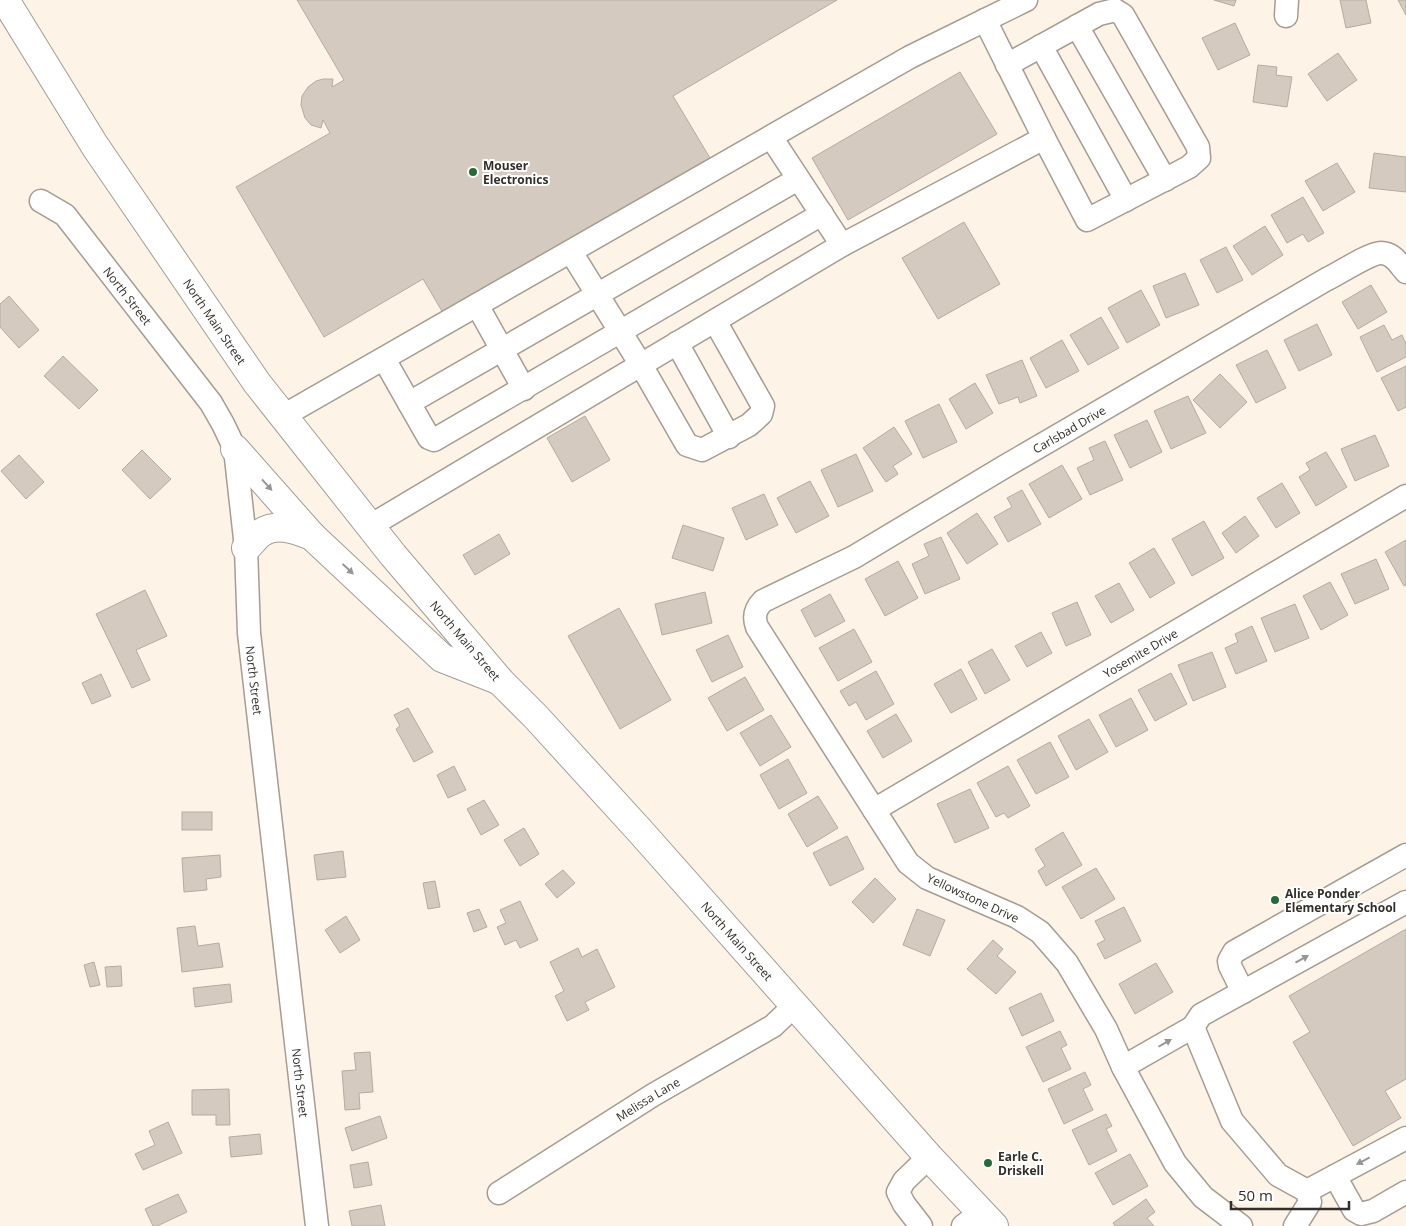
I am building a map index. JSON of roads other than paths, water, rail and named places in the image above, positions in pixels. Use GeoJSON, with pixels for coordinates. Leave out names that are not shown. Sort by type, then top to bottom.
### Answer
{"type":"FeatureCollection","features":[{"type":"Feature","properties":{"kind":"main road","name":"North Main Street"},"geometry":{"type":"LineString","coordinates":[[5,0],[95,146],[257,383],[370,526],[501,682],[536,717],[930,1157],[979,1221]]}},
{"type":"Feature","properties":{"kind":"main road"},"geometry":{"type":"LineString","coordinates":[[234,449],[312,536],[442,658],[501,682]]}},
{"type":"Feature","properties":{"kind":"main road"},"geometry":{"type":"LineString","coordinates":[[246,548],[261,533],[275,528],[290,528],[312,536]]}},
{"type":"Feature","properties":{"kind":"street"},"geometry":{"type":"LineString","coordinates":[[283,416],[910,56],[1026,0]]}},
{"type":"Feature","properties":{"kind":"street"},"geometry":{"type":"LineString","coordinates":[[985,20],[1007,65],[1044,138],[1088,220],[1189,167],[1199,158],[1198,147],[1123,15],[1115,10],[1099,14],[1007,65]]}},
{"type":"Feature","properties":{"kind":"street"},"geometry":{"type":"LineString","coordinates":[[1077,26],[1165,180]]}},
{"type":"Feature","properties":{"kind":"street"},"geometry":{"type":"LineString","coordinates":[[1041,46],[1126,200]]}},
{"type":"Feature","properties":{"kind":"street"},"geometry":{"type":"LineString","coordinates":[[770,137],[842,245]]}},
{"type":"Feature","properties":{"kind":"street"},"geometry":{"type":"LineString","coordinates":[[370,526],[842,245],[1044,138]]}},
{"type":"Feature","properties":{"kind":"street"},"geometry":{"type":"LineString","coordinates":[[408,403],[798,179]]}},
{"type":"Feature","properties":{"kind":"street","name":"North Street"},"geometry":{"type":"LineString","coordinates":[[41,201],[65,215],[211,403],[234,449],[246,548],[249,633],[317,1226]]}},
{"type":"Feature","properties":{"kind":"street"},"geometry":{"type":"LineString","coordinates":[[384,359],[429,438],[434,440],[822,214]]}},
{"type":"Feature","properties":{"kind":"street"},"geometry":{"type":"LineString","coordinates":[[571,252],[641,365],[687,445],[702,450],[749,425],[761,414],[763,406],[715,321]]}},
{"type":"Feature","properties":{"kind":"street","name":"Carlsbad Drive"},"geometry":{"type":"LineString","coordinates":[[757,606],[762,600],[854,557],[1004,467],[1327,279],[1381,253],[1394,258],[1406,272]]}},
{"type":"Feature","properties":{"kind":"street"},"geometry":{"type":"LineString","coordinates":[[478,305],[524,389]]}},
{"type":"Feature","properties":{"kind":"street"},"geometry":{"type":"LineString","coordinates":[[677,343],[729,437]]}},
{"type":"Feature","properties":{"kind":"street","name":"Yosemite Drive"},"geometry":{"type":"LineString","coordinates":[[874,810],[1406,496]]}},
{"type":"Feature","properties":{"kind":"street","name":"Yellowstone Drive"},"geometry":{"type":"LineString","coordinates":[[757,606],[755,614],[757,627],[908,863],[927,878],[1017,917],[1040,932],[1067,963],[1106,1028],[1122,1067],[1175,1163],[1203,1197],[1241,1226]]}},
{"type":"Feature","properties":{"kind":"street"},"geometry":{"type":"LineString","coordinates":[[1243,992],[1230,966],[1229,961],[1234,952],[1406,855]]}},
{"type":"Feature","properties":{"kind":"street"},"geometry":{"type":"LineString","coordinates":[[1122,1067],[1193,1027],[1201,1015],[1406,902]]}},
{"type":"Feature","properties":{"kind":"street","name":"Melissa Lane"},"geometry":{"type":"LineString","coordinates":[[499,1193],[653,1095],[773,1026],[795,1005]]}},
{"type":"Feature","properties":{"kind":"street"},"geometry":{"type":"LineString","coordinates":[[1193,1027],[1232,1122],[1278,1175],[1307,1191],[1310,1202],[1295,1226]]}},
{"type":"Feature","properties":{"kind":"street"},"geometry":{"type":"LineString","coordinates":[[1307,1191],[1406,1138]]}},
{"type":"Feature","properties":{"kind":"street"},"geometry":{"type":"LineString","coordinates":[[921,1226],[904,1204],[898,1192],[904,1181],[930,1157]]}},
{"type":"Feature","properties":{"kind":"street"},"geometry":{"type":"LineString","coordinates":[[1335,1176],[1354,1210],[1361,1214],[1373,1211],[1406,1192]]}},
{"type":"Feature","properties":{"kind":"place","name":"Mouser Electronics"},"geometry":{"type":"Point","coordinates":[473,172]}},
{"type":"Feature","properties":{"kind":"place","name":"Alice Ponder Elementary School"},"geometry":{"type":"Point","coordinates":[1275,900]}},
{"type":"Feature","properties":{"kind":"place","name":"Earle C. Driskell"},"geometry":{"type":"Point","coordinates":[988,1163]}}]}
